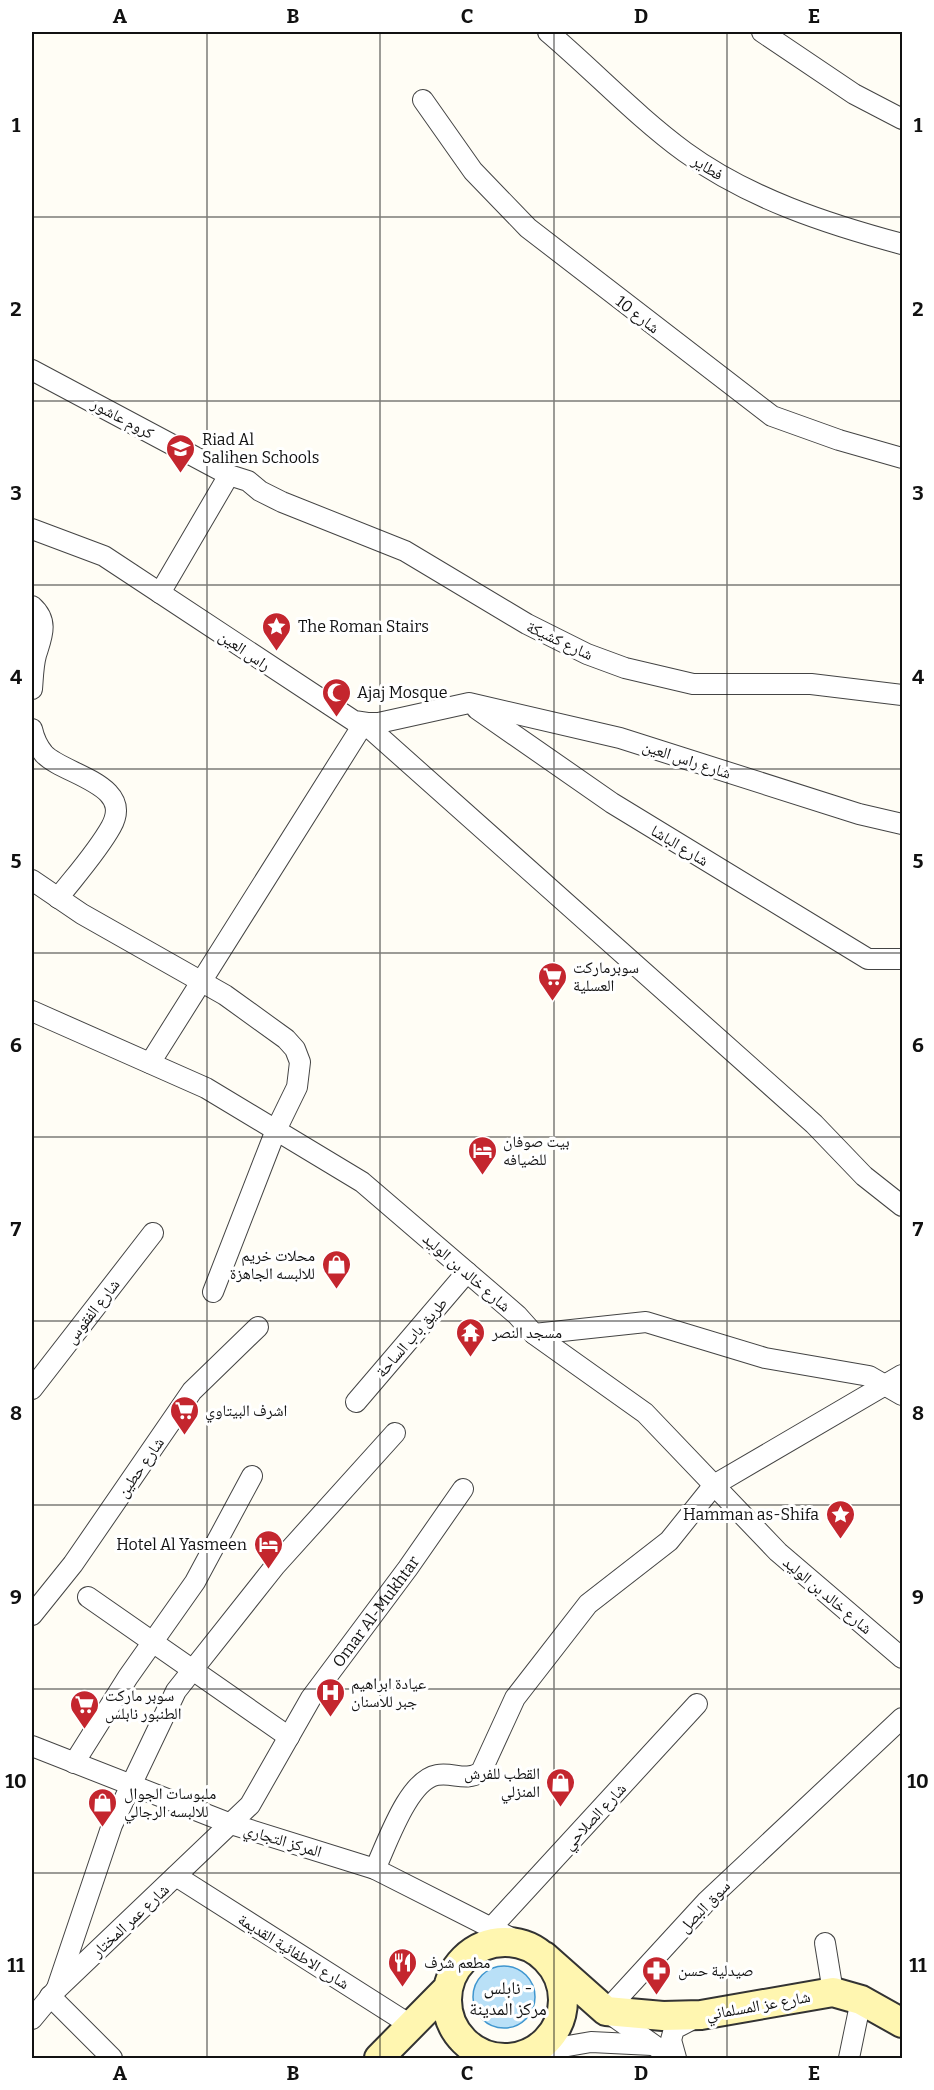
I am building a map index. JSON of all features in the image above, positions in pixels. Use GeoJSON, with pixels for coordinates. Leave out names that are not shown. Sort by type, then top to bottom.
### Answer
{"type":"FeatureCollection","features":[{"type":"Feature","properties":{"kind":"main road"},"geometry":{"type":"LineString","coordinates":[[379,2058],[448,1988],[459,1965],[478,1948],[495,1943],[512,1942],[536,1952],[606,2011]]}},
{"type":"Feature","properties":{"kind":"main road"},"geometry":{"type":"LineString","coordinates":[[448,1988],[447,2007],[452,2025],[463,2040],[478,2051],[497,2057],[517,2056],[533,2050],[548,2039],[558,2024],[562,2006],[558,1979],[536,1952]]}},
{"type":"Feature","properties":{"kind":"main road","name":"شارع عز المسلماني"},"geometry":{"type":"LineString","coordinates":[[606,2011],[663,2016],[700,2015],[833,1992],[861,2000],[903,2023]]}},
{"type":"Feature","properties":{"kind":"street","name":"فطاير"},"geometry":{"type":"LineString","coordinates":[[548,32],[657,130],[718,174],[807,213],[903,244]]}},
{"type":"Feature","properties":{"kind":"street"},"geometry":{"type":"LineString","coordinates":[[762,32],[854,94],[903,119]]}},
{"type":"Feature","properties":{"kind":"street","name":"شارع 10"},"geometry":{"type":"LineString","coordinates":[[423,100],[473,171],[528,228],[772,416],[838,440],[903,458]]}},
{"type":"Feature","properties":{"kind":"street","name":"كروم عاشور"},"geometry":{"type":"LineString","coordinates":[[32,370],[229,475],[248,481]]}},
{"type":"Feature","properties":{"kind":"street"},"geometry":{"type":"LineString","coordinates":[[160,593],[229,475]]}},
{"type":"Feature","properties":{"kind":"street","name":"شارع كشيكة"},"geometry":{"type":"LineString","coordinates":[[248,481],[260,491],[282,502],[405,551],[527,624],[587,654],[625,668],[693,684],[810,684],[903,696]]}},
{"type":"Feature","properties":{"kind":"street","name":"راس العين"},"geometry":{"type":"LineString","coordinates":[[32,529],[104,556],[344,716],[373,723],[814,1124],[864,1176],[903,1206]]}},
{"type":"Feature","properties":{"kind":"street"},"geometry":{"type":"LineString","coordinates":[[32,606],[41,617],[44,633],[35,656],[32,689]]}},
{"type":"Feature","properties":{"kind":"street"},"geometry":{"type":"LineString","coordinates":[[150,1064],[201,982],[373,723],[469,703]]}},
{"type":"Feature","properties":{"kind":"street","name":"شارع راس العين"},"geometry":{"type":"LineString","coordinates":[[469,703],[620,738],[859,814],[903,824]]}},
{"type":"Feature","properties":{"kind":"street","name":"شارع الباشا"},"geometry":{"type":"LineString","coordinates":[[469,703],[612,803],[868,959],[903,959]]}},
{"type":"Feature","properties":{"kind":"street"},"geometry":{"type":"LineString","coordinates":[[32,729],[44,754],[53,762],[100,785],[111,796],[115,806],[111,826],[58,898]]}},
{"type":"Feature","properties":{"kind":"street"},"geometry":{"type":"LineString","coordinates":[[32,880],[58,898],[201,982],[286,1039],[295,1049],[300,1062],[301,1076],[276,1130],[213,1292]]}},
{"type":"Feature","properties":{"kind":"street","name":"شارع خالد بن الوليد"},"geometry":{"type":"LineString","coordinates":[[32,1011],[206,1088],[362,1182],[517,1315],[534,1334],[645,1413],[778,1552],[903,1658]]}},
{"type":"Feature","properties":{"kind":"street","name":"شارع الفقوس"},"geometry":{"type":"LineString","coordinates":[[33,1383],[153,1233]]}},
{"type":"Feature","properties":{"kind":"street","name":"طريق باب الساحة"},"geometry":{"type":"LineString","coordinates":[[356,1402],[467,1272]]}},
{"type":"Feature","properties":{"kind":"street"},"geometry":{"type":"LineString","coordinates":[[534,1334],[646,1322],[765,1358],[861,1374],[898,1385]]}},
{"type":"Feature","properties":{"kind":"street","name":"شارع حطين"},"geometry":{"type":"LineString","coordinates":[[32,1615],[73,1564],[192,1391],[258,1327]]}},
{"type":"Feature","properties":{"kind":"street"},"geometry":{"type":"LineString","coordinates":[[375,1869],[418,1785],[436,1775],[464,1778],[481,1772],[515,1698],[588,1604],[669,1541],[714,1485],[898,1385]]}},
{"type":"Feature","properties":{"kind":"street"},"geometry":{"type":"LineString","coordinates":[[112,2058],[53,1993],[112,1825],[176,1691],[275,1566],[395,1433]]}},
{"type":"Feature","properties":{"kind":"street"},"geometry":{"type":"LineString","coordinates":[[74,1763],[195,1582],[252,1476]]}},
{"type":"Feature","properties":{"kind":"street","name":"Omar Al-Mukhtar"},"geometry":{"type":"LineString","coordinates":[[231,1824],[250,1805],[311,1698],[408,1568],[463,1489]]}},
{"type":"Feature","properties":{"kind":"street"},"geometry":{"type":"LineString","coordinates":[[88,1597],[289,1737]]}},
{"type":"Feature","properties":{"kind":"street","name":"شارع الصلاحي"},"geometry":{"type":"LineString","coordinates":[[491,1928],[697,1704]]}},
{"type":"Feature","properties":{"kind":"street","name":"سوق البصل"},"geometry":{"type":"LineString","coordinates":[[606,2011],[707,1901],[903,1718]]}},
{"type":"Feature","properties":{"kind":"street","name":"المركز التجاري"},"geometry":{"type":"LineString","coordinates":[[32,1746],[231,1824],[375,1869],[536,1952]]}},
{"type":"Feature","properties":{"kind":"street","name":"شارع عمر المختار"},"geometry":{"type":"LineString","coordinates":[[32,2019],[53,1993],[231,1824]]}},
{"type":"Feature","properties":{"kind":"street","name":"شارع الاطفائية القديمة"},"geometry":{"type":"LineString","coordinates":[[176,1876],[412,2025]]}},
{"type":"Feature","properties":{"kind":"street"},"geometry":{"type":"LineString","coordinates":[[825,1943],[833,1992]]}},
{"type":"Feature","properties":{"kind":"street"},"geometry":{"type":"LineString","coordinates":[[849,2058],[861,2000]]}},
{"type":"Feature","properties":{"kind":"street"},"geometry":{"type":"LineString","coordinates":[[606,2011],[652,2046],[674,2058]]}},
{"type":"Feature","properties":{"kind":"street"},"geometry":{"type":"LineString","coordinates":[[674,2058],[671,2040],[674,2029],[700,2015]]}},
{"type":"Feature","properties":{"kind":"street"},"geometry":{"type":"LineString","coordinates":[[517,2056],[591,2042],[652,2046]]}},
{"type":"Feature","properties":{"kind":"water"},"geometry":{"type":"Polygon","coordinates":[[[498,1966],[510,1966],[526,1975],[533,1985],[535,1997],[533,2009],[526,2019],[510,2028],[498,2028],[487,2023],[478,2014],[473,2003],[473,1991],[478,1980],[487,1971],[498,1966]]]}},
{"type":"Feature","properties":{"kind":"place","name":"Riad Al Salihen Schools"},"geometry":{"type":"Point","coordinates":[181,474]}},
{"type":"Feature","properties":{"kind":"place","name":"The Roman Stairs"},"geometry":{"type":"Point","coordinates":[277,652]}},
{"type":"Feature","properties":{"kind":"place","name":"Ajaj Mosque"},"geometry":{"type":"Point","coordinates":[336,718]}},
{"type":"Feature","properties":{"kind":"place","name":"سوبرماركت العسلية"},"geometry":{"type":"Point","coordinates":[552,1002]}},
{"type":"Feature","properties":{"kind":"place","name":"بيت صوفان للضيافه"},"geometry":{"type":"Point","coordinates":[482,1176]}},
{"type":"Feature","properties":{"kind":"place","name":"محلات خريم للالبسه الجاهزة"},"geometry":{"type":"Point","coordinates":[336,1290]}},
{"type":"Feature","properties":{"kind":"place","name":"مسجد النصر"},"geometry":{"type":"Point","coordinates":[471,1358]}},
{"type":"Feature","properties":{"kind":"place","name":"اشرف البيتاوي"},"geometry":{"type":"Point","coordinates":[184,1436]}},
{"type":"Feature","properties":{"kind":"place","name":"Hamman as-Shifa"},"geometry":{"type":"Point","coordinates":[840,1540]}},
{"type":"Feature","properties":{"kind":"place","name":"Hotel Al Yasmeen"},"geometry":{"type":"Point","coordinates":[268,1570]}},
{"type":"Feature","properties":{"kind":"place","name":"عيادة ابراهيم جبر للاسنان"},"geometry":{"type":"Point","coordinates":[330,1718]}},
{"type":"Feature","properties":{"kind":"place","name":"سوبر ماركت الطنبور نابلس"},"geometry":{"type":"Point","coordinates":[84,1730]}},
{"type":"Feature","properties":{"kind":"place","name":"القطب للفرش المنزلي"},"geometry":{"type":"Point","coordinates":[561,1808]}},
{"type":"Feature","properties":{"kind":"place","name":"ملبوسات الجوال للالبسه الرجالي"},"geometry":{"type":"Point","coordinates":[103,1828]}},
{"type":"Feature","properties":{"kind":"place","name":"مطعم شرف"},"geometry":{"type":"Point","coordinates":[403,1988]}},
{"type":"Feature","properties":{"kind":"place","name":"صيدلية حسن"},"geometry":{"type":"Point","coordinates":[657,1996]}},
{"type":"Feature","properties":{"kind":"district","name":"نابلس - مركز المدينة"},"geometry":{"type":"Point","coordinates":[508,1998]}}]}
